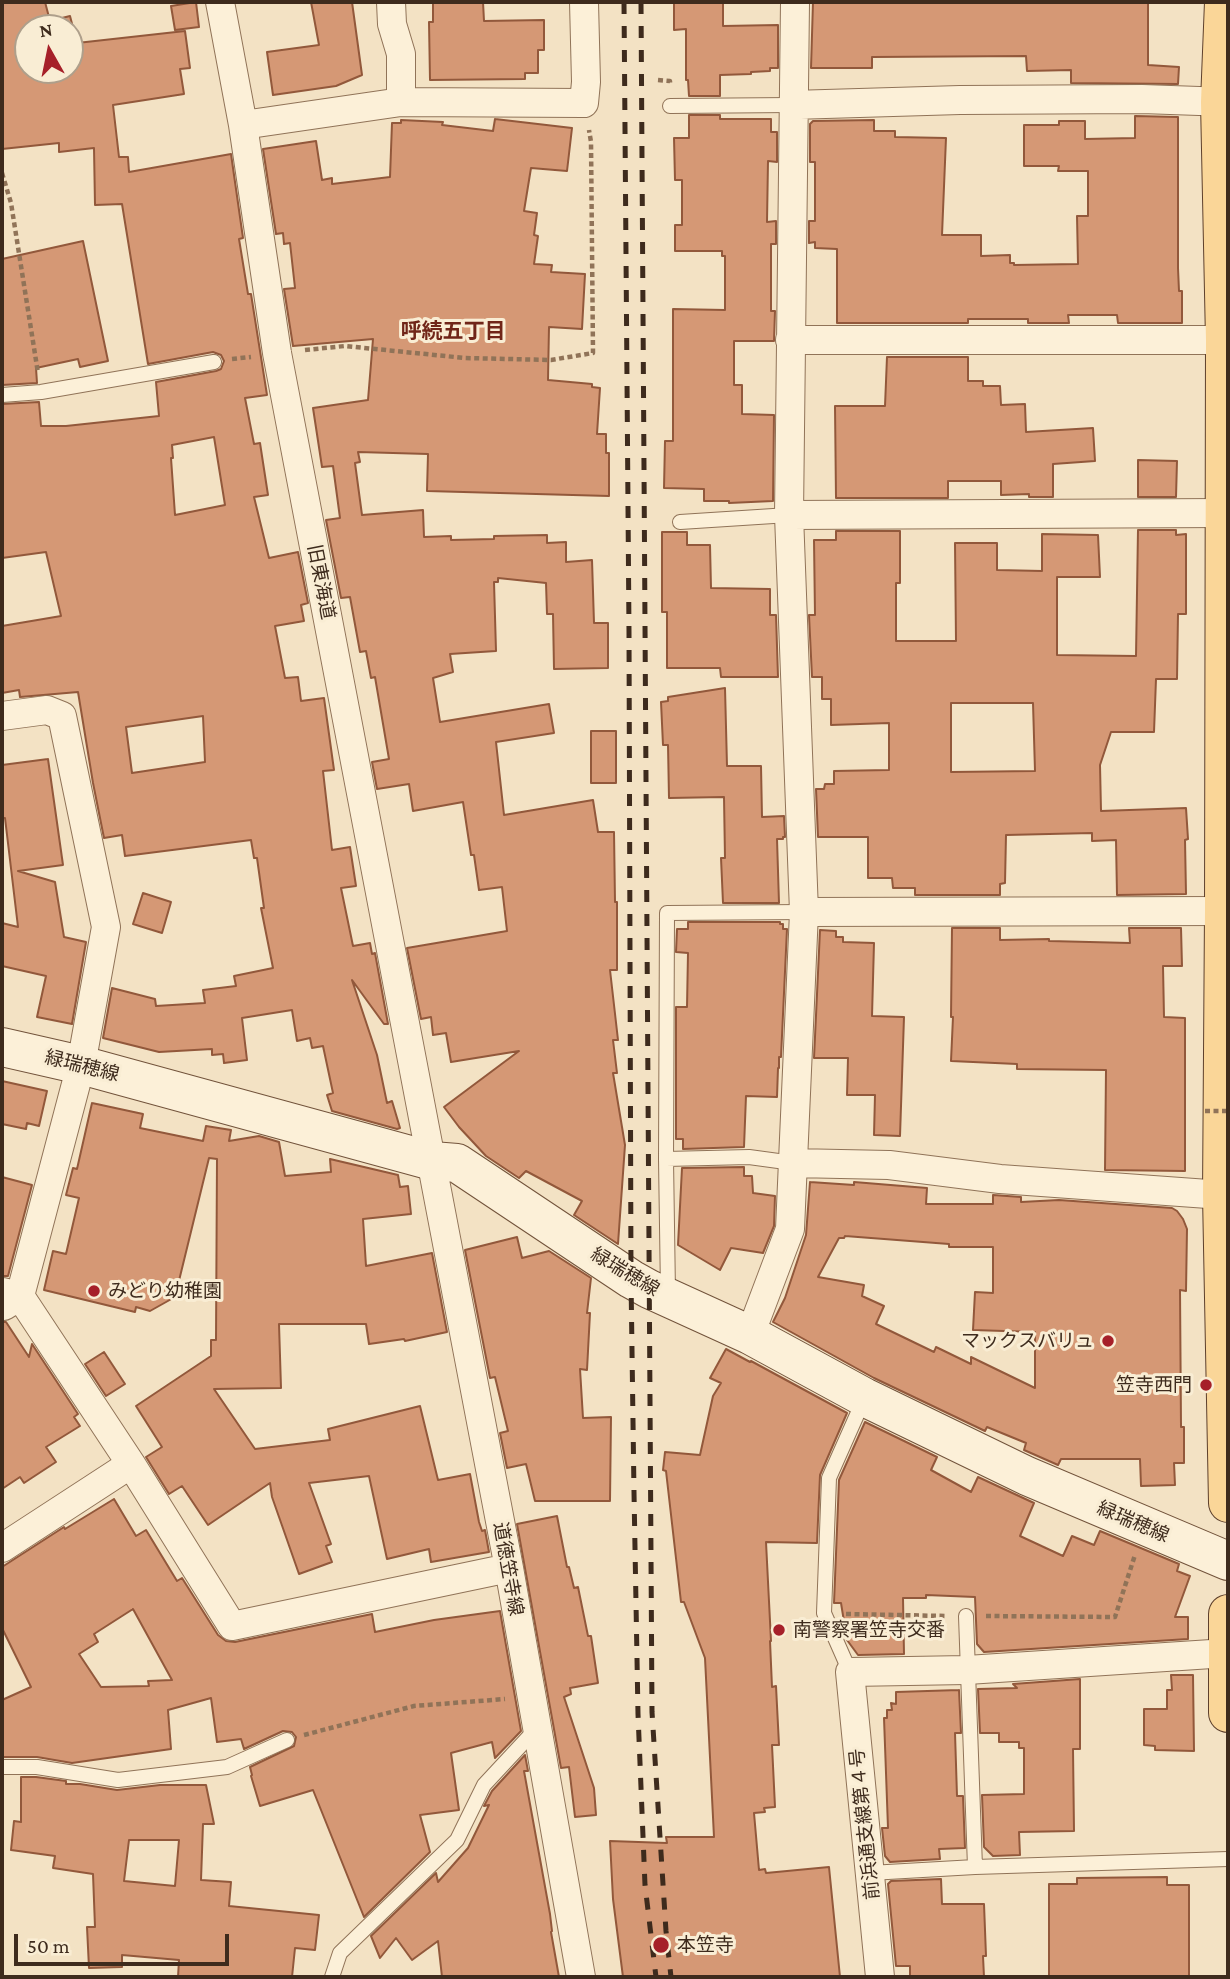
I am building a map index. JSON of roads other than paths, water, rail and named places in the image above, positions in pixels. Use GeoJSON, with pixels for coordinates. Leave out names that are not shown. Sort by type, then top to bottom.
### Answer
{"type":"FeatureCollection","features":[{"type":"Feature","properties":{"kind":"main road"},"geometry":{"type":"LineString","coordinates":[[1224,2],[1222,1195],[1228,1503]]}},
{"type":"Feature","properties":{"kind":"main road","name":"緑瑞穂線"},"geometry":{"type":"LineString","coordinates":[[2,1047],[81,1065],[432,1161],[457,1163],[631,1279],[751,1335],[864,1397],[1027,1476],[1228,1561]]}},
{"type":"Feature","properties":{"kind":"main road"},"geometry":{"type":"LineString","coordinates":[[1228,1614],[1228,1713]]}},
{"type":"Feature","properties":{"kind":"street","name":"旧東海道"},"geometry":{"type":"LineString","coordinates":[[220,2],[243,125],[277,353],[432,1161]]}},
{"type":"Feature","properties":{"kind":"street"},"geometry":{"type":"LineString","coordinates":[[391,2],[393,24],[401,54],[401,102]]}},
{"type":"Feature","properties":{"kind":"street"},"geometry":{"type":"LineString","coordinates":[[243,125],[401,102],[584,103],[584,2]]}},
{"type":"Feature","properties":{"kind":"street"},"geometry":{"type":"LineString","coordinates":[[751,1335],[790,1230],[804,912],[789,515],[795,2]]}},
{"type":"Feature","properties":{"kind":"street"},"geometry":{"type":"LineString","coordinates":[[792,104],[1129,99],[1224,102]]}},
{"type":"Feature","properties":{"kind":"street"},"geometry":{"type":"LineString","coordinates":[[790,340],[1225,340]]}},
{"type":"Feature","properties":{"kind":"street"},"geometry":{"type":"LineString","coordinates":[[789,515],[1224,513]]}},
{"type":"Feature","properties":{"kind":"street"},"geometry":{"type":"LineString","coordinates":[[2,716],[47,710],[62,716],[106,927],[81,1065],[8,1298],[131,1464],[232,1626],[509,1568]]}},
{"type":"Feature","properties":{"kind":"street"},"geometry":{"type":"LineString","coordinates":[[804,912],[1224,911]]}},
{"type":"Feature","properties":{"kind":"street","name":"道徳笠寺線"},"geometry":{"type":"LineString","coordinates":[[432,1161],[509,1568],[582,1977]]}},
{"type":"Feature","properties":{"kind":"street"},"geometry":{"type":"LineString","coordinates":[[793,1163],[889,1165],[1000,1179],[1222,1195]]}},
{"type":"Feature","properties":{"kind":"street"},"geometry":{"type":"LineString","coordinates":[[2,1548],[131,1464]]}},
{"type":"Feature","properties":{"kind":"street"},"geometry":{"type":"LineString","coordinates":[[850,1672],[967,1670],[1227,1653]]}},
{"type":"Feature","properties":{"kind":"street","name":"前浜通支線第４号"},"geometry":{"type":"LineString","coordinates":[[850,1672],[880,1977]]}},
{"type":"Feature","properties":{"kind":"lane"},"geometry":{"type":"LineString","coordinates":[[670,106],[792,104]]}},
{"type":"Feature","properties":{"kind":"lane"},"geometry":{"type":"LineString","coordinates":[[2,395],[41,392],[214,362]]}},
{"type":"Feature","properties":{"kind":"lane"},"geometry":{"type":"LineString","coordinates":[[680,522],[789,515]]}},
{"type":"Feature","properties":{"kind":"lane"},"geometry":{"type":"LineString","coordinates":[[668,1298],[667,913],[804,912]]}},
{"type":"Feature","properties":{"kind":"lane"},"geometry":{"type":"LineString","coordinates":[[666,1159],[749,1157],[793,1163]]}},
{"type":"Feature","properties":{"kind":"lane"},"geometry":{"type":"LineString","coordinates":[[850,1672],[824,1613],[829,1478],[864,1397]]}},
{"type":"Feature","properties":{"kind":"lane"},"geometry":{"type":"LineString","coordinates":[[966,1616],[975,1867]]}},
{"type":"Feature","properties":{"kind":"lane"},"geometry":{"type":"LineString","coordinates":[[332,1977],[340,1953],[457,1840],[484,1785],[537,1728]]}},
{"type":"Feature","properties":{"kind":"lane"},"geometry":{"type":"LineString","coordinates":[[2,1767],[37,1767],[118,1780],[227,1767],[287,1740]]}},
{"type":"Feature","properties":{"kind":"lane"},"geometry":{"type":"LineString","coordinates":[[870,1873],[1228,1859]]}},
{"type":"Feature","properties":{"kind":"railway"},"geometry":{"type":"LineString","coordinates":[[624,2],[634,1492],[638,1714],[645,1885],[656,1977]]}},
{"type":"Feature","properties":{"kind":"railway"},"geometry":{"type":"LineString","coordinates":[[641,2],[652,1712],[671,1977]]}},
{"type":"Feature","properties":{"kind":"place","name":"みどり幼稚園"},"geometry":{"type":"Point","coordinates":[94,1291]}},
{"type":"Feature","properties":{"kind":"place","name":"マックスバリュ"},"geometry":{"type":"Point","coordinates":[1108,1341]}},
{"type":"Feature","properties":{"kind":"place","name":"笠寺西門"},"geometry":{"type":"Point","coordinates":[1206,1385]}},
{"type":"Feature","properties":{"kind":"place","name":"南警察署笠寺交番"},"geometry":{"type":"Point","coordinates":[779,1630]}},
{"type":"Feature","properties":{"kind":"place","name":"本笠寺"},"geometry":{"type":"Point","coordinates":[661,1945]}},
{"type":"Feature","properties":{"kind":"district","name":"呼続五丁目"},"geometry":{"type":"Point","coordinates":[453,332]}}]}
